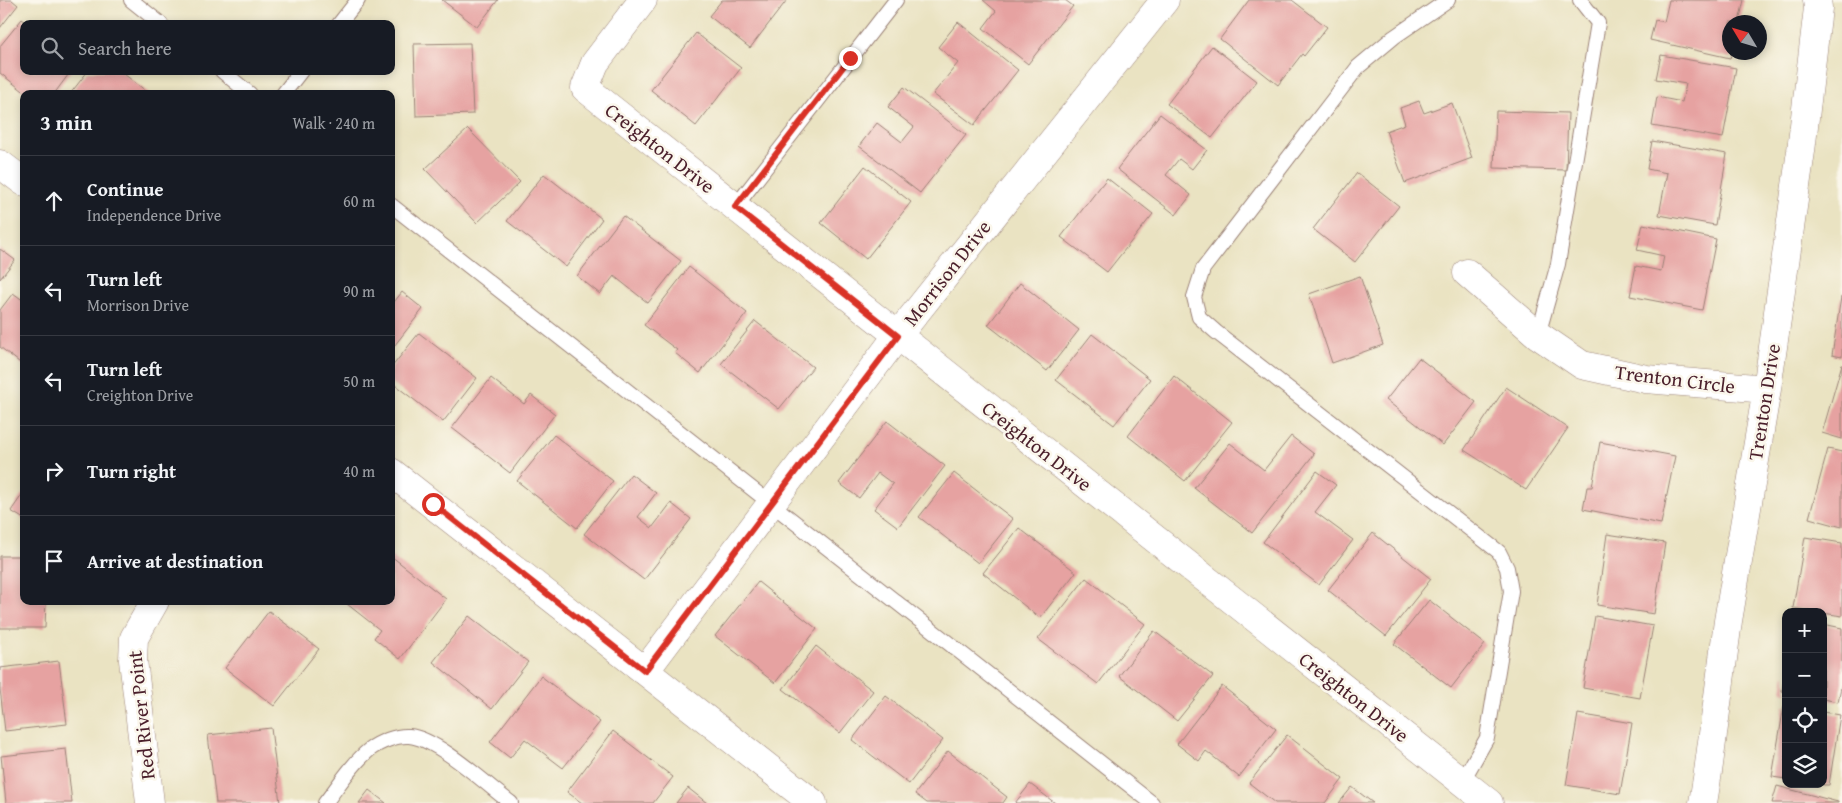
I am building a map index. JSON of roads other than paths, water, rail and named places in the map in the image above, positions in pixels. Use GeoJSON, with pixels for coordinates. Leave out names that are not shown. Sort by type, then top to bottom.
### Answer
{"type":"FeatureCollection","features":[{"type":"Feature","properties":{"kind":"street","name":"Creighton Drive"},"geometry":{"type":"LineString","coordinates":[[643,0],[595,63],[585,88],[1489,803]]}},
{"type":"Feature","properties":{"kind":"street","name":"Morrison Drive"},"geometry":{"type":"LineString","coordinates":[[645,671],[898,336],[1165,0]]}},
{"type":"Feature","properties":{"kind":"street","name":"Trenton Drive"},"geometry":{"type":"LineString","coordinates":[[1702,803],[1708,772],[1728,621],[1767,389],[1801,151],[1818,8],[1817,0]]}},
{"type":"Feature","properties":{"kind":"street"},"geometry":{"type":"LineString","coordinates":[[0,164],[20,179]]}},
{"type":"Feature","properties":{"kind":"street","name":"Trenton Circle"},"geometry":{"type":"LineString","coordinates":[[1466,273],[1538,335],[1582,365],[1646,379],[1767,389]]}},
{"type":"Feature","properties":{"kind":"street"},"geometry":{"type":"LineString","coordinates":[[395,475],[812,803]]}},
{"type":"Feature","properties":{"kind":"street","name":"Red River Point"},"geometry":{"type":"LineString","coordinates":[[150,803],[133,660],[134,638],[153,605]]}},
{"type":"Feature","properties":{"kind":"lane"},"geometry":{"type":"LineString","coordinates":[[131,0],[156,20]]}},
{"type":"Feature","properties":{"kind":"lane"},"geometry":{"type":"LineString","coordinates":[[342,20],[358,0]]}},
{"type":"Feature","properties":{"kind":"lane"},"geometry":{"type":"LineString","coordinates":[[735,207],[896,0]]}},
{"type":"Feature","properties":{"kind":"lane"},"geometry":{"type":"LineString","coordinates":[[1448,0],[1394,38],[1358,67],[1203,269],[1194,297],[1199,317],[1216,332],[1499,552],[1507,568],[1511,591],[1486,738],[1462,782]]}},
{"type":"Feature","properties":{"kind":"lane"},"geometry":{"type":"LineString","coordinates":[[1538,335],[1558,264],[1598,23],[1580,0]]}},
{"type":"Feature","properties":{"kind":"lane"},"geometry":{"type":"LineString","coordinates":[[227,75],[245,90]]}},
{"type":"Feature","properties":{"kind":"lane"},"geometry":{"type":"LineString","coordinates":[[286,90],[298,75]]}},
{"type":"Feature","properties":{"kind":"lane"},"geometry":{"type":"LineString","coordinates":[[395,208],[1152,803]]}},
{"type":"Feature","properties":{"kind":"lane"},"geometry":{"type":"LineString","coordinates":[[325,803],[355,764],[370,749],[392,738],[409,736],[439,747],[511,803]]}}]}
